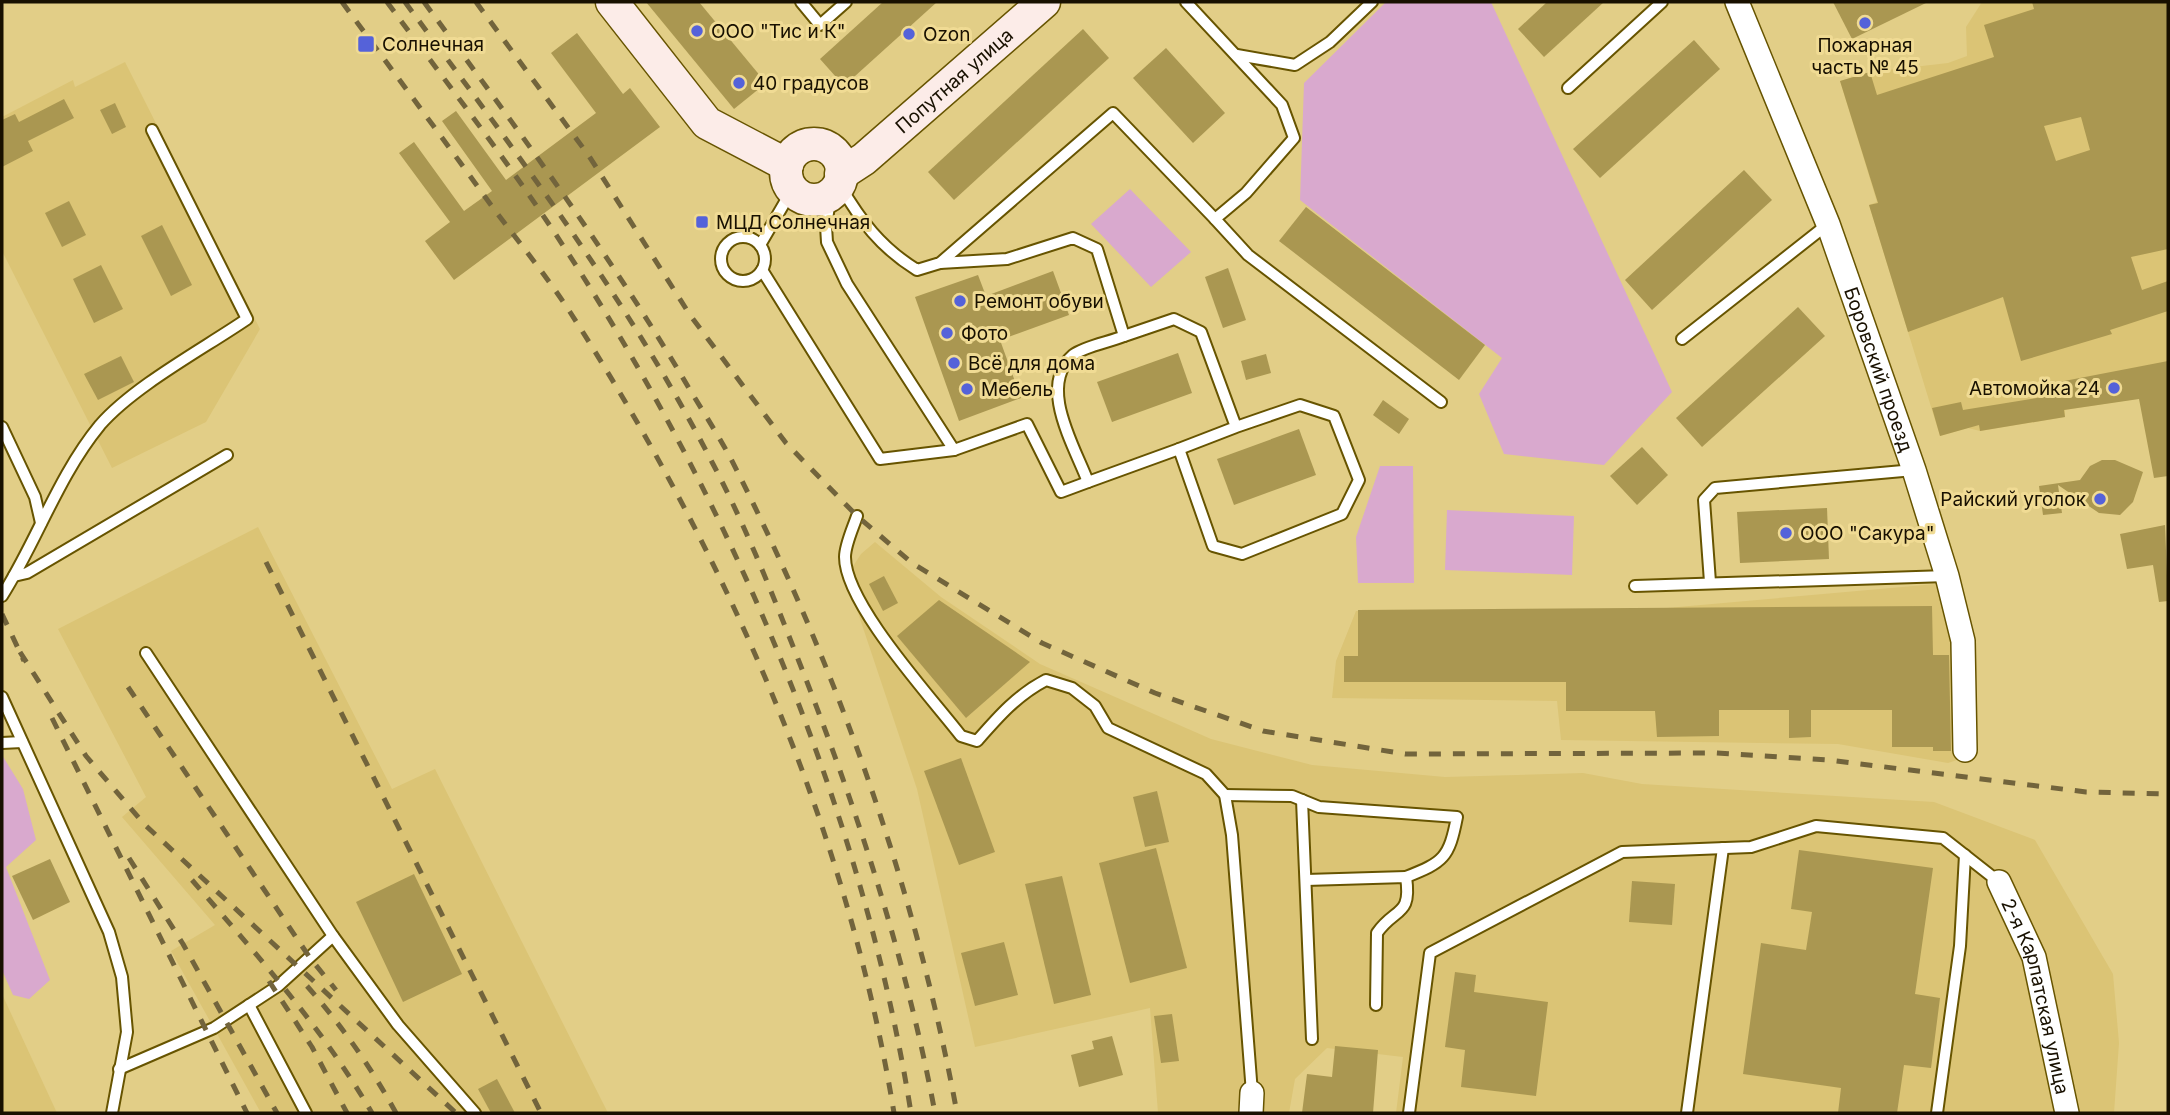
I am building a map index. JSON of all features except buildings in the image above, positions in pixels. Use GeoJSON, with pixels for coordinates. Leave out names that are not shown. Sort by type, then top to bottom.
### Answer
{"type":"FeatureCollection","features":[{"type":"Feature","properties":{"kind":"street"},"geometry":{"type":"LineString","coordinates":[[611,2],[707,123],[790,177],[811,199],[841,172],[816,144],[802,146],[791,156],[790,177]]}},
{"type":"Feature","properties":{"kind":"street","name":"Попутная улица"},"geometry":{"type":"LineString","coordinates":[[841,172],[1044,2]]}},
{"type":"Feature","properties":{"kind":"street","name":"Боровский проезд"},"geometry":{"type":"LineString","coordinates":[[1737,2],[1828,224],[1914,470],[1947,576],[1963,641],[1965,750]]}},
{"type":"Feature","properties":{"kind":"street","name":"2-я Карпатская улица"},"geometry":{"type":"LineString","coordinates":[[1999,882],[2034,957],[2067,1113]]}},
{"type":"Feature","properties":{"kind":"lane"},"geometry":{"type":"LineString","coordinates":[[801,2],[820,25],[846,2]]}},
{"type":"Feature","properties":{"kind":"lane"},"geometry":{"type":"LineString","coordinates":[[1186,2],[1282,105],[1294,138],[1246,193],[1215,219]]}},
{"type":"Feature","properties":{"kind":"lane"},"geometry":{"type":"LineString","coordinates":[[1237,55],[1295,65],[1329,42],[1372,2]]}},
{"type":"Feature","properties":{"kind":"lane"},"geometry":{"type":"LineString","coordinates":[[1568,88],[1662,2]]}},
{"type":"Feature","properties":{"kind":"lane"},"geometry":{"type":"LineString","coordinates":[[940,263],[1113,113],[1248,256],[1441,402]]}},
{"type":"Feature","properties":{"kind":"lane"},"geometry":{"type":"LineString","coordinates":[[2,596],[67,473],[101,425],[128,399],[247,319],[152,130]]}},
{"type":"Feature","properties":{"kind":"lane"},"geometry":{"type":"LineString","coordinates":[[841,172],[857,215],[889,252],[917,270],[940,263],[1007,259],[1073,238],[1097,249],[1124,337]]}},
{"type":"Feature","properties":{"kind":"lane"},"geometry":{"type":"LineString","coordinates":[[841,172],[825,226],[827,242],[847,285],[954,450]]}},
{"type":"Feature","properties":{"kind":"lane"},"geometry":{"type":"LineString","coordinates":[[760,245],[790,177]]}},
{"type":"Feature","properties":{"kind":"lane"},"geometry":{"type":"LineString","coordinates":[[1682,339],[1828,224]]}},
{"type":"Feature","properties":{"kind":"lane"},"geometry":{"type":"LineString","coordinates":[[737,238],[748,238],[760,245],[765,258],[762,270],[749,280],[738,280],[728,275],[721,260],[724,249],[737,238]]}},
{"type":"Feature","properties":{"kind":"lane"},"geometry":{"type":"LineString","coordinates":[[762,270],[880,459],[954,450],[1027,424],[1061,492],[1236,427],[1300,405],[1334,416],[1359,480],[1342,514],[1242,554],[1213,546],[1179,449]]}},
{"type":"Feature","properties":{"kind":"lane"},"geometry":{"type":"LineString","coordinates":[[1088,482],[1057,398],[1059,372],[1074,354],[1174,319],[1201,332],[1236,427]]}},
{"type":"Feature","properties":{"kind":"lane"},"geometry":{"type":"LineString","coordinates":[[2,427],[36,497],[41,523]]}},
{"type":"Feature","properties":{"kind":"lane"},"geometry":{"type":"LineString","coordinates":[[14,576],[27,573],[227,455]]}},
{"type":"Feature","properties":{"kind":"lane"},"geometry":{"type":"LineString","coordinates":[[1710,582],[1704,500],[1715,488],[1914,470]]}},
{"type":"Feature","properties":{"kind":"lane"},"geometry":{"type":"LineString","coordinates":[[857,516],[845,556],[850,585],[864,610],[961,736],[977,741],[1006,708],[1028,689],[1046,680],[1072,688],[1095,706],[1108,728],[1206,774],[1225,795],[1232,835],[1252,1103]]}},
{"type":"Feature","properties":{"kind":"lane"},"geometry":{"type":"LineString","coordinates":[[1635,586],[1947,576]]}},
{"type":"Feature","properties":{"kind":"lane"},"geometry":{"type":"LineString","coordinates":[[146,653],[333,936],[398,1025],[475,1113]]}},
{"type":"Feature","properties":{"kind":"lane"},"geometry":{"type":"LineString","coordinates":[[2,697],[112,944],[122,977],[127,1032],[112,1113]]}},
{"type":"Feature","properties":{"kind":"lane"},"geometry":{"type":"LineString","coordinates":[[2,743],[22,742]]}},
{"type":"Feature","properties":{"kind":"lane"},"geometry":{"type":"LineString","coordinates":[[1225,795],[1292,796],[1319,807],[1457,817],[1453,839],[1438,864],[1406,877],[1306,880]]}},
{"type":"Feature","properties":{"kind":"lane"},"geometry":{"type":"LineString","coordinates":[[1302,800],[1312,1039]]}},
{"type":"Feature","properties":{"kind":"lane"},"geometry":{"type":"LineString","coordinates":[[1409,1113],[1430,953],[1622,852],[1751,847],[1816,827],[1943,838],[1999,882]]}},
{"type":"Feature","properties":{"kind":"lane"},"geometry":{"type":"LineString","coordinates":[[1688,1113],[1723,848]]}},
{"type":"Feature","properties":{"kind":"lane"},"geometry":{"type":"LineString","coordinates":[[1937,1113],[1960,946],[1965,855]]}},
{"type":"Feature","properties":{"kind":"lane"},"geometry":{"type":"LineString","coordinates":[[1376,1005],[1377,933],[1384,923],[1402,912],[1409,898],[1406,877]]}},
{"type":"Feature","properties":{"kind":"lane"},"geometry":{"type":"LineString","coordinates":[[119,1069],[214,1028],[278,986],[333,936]]}},
{"type":"Feature","properties":{"kind":"lane"},"geometry":{"type":"LineString","coordinates":[[249,1005],[306,1113]]}},
{"type":"Feature","properties":{"kind":"shaded area"},"geometry":{"type":"Polygon","coordinates":[[[1386,2],[1491,2],[1672,392],[1604,465],[1504,454],[1479,394],[1502,358],[1300,200],[1304,83],[1386,2]]]}},
{"type":"Feature","properties":{"kind":"shaded area"},"geometry":{"type":"Polygon","coordinates":[[[1982,2],[2168,2],[2168,394],[2065,410],[2065,417],[1980,431],[1968,428],[1940,436],[1869,205],[1877,202],[1840,81],[1870,72],[1948,63],[1967,56],[1966,27],[1982,2]]]}},
{"type":"Feature","properties":{"kind":"shaded area"},"geometry":{"type":"Polygon","coordinates":[[[125,62],[260,329],[206,422],[112,468],[2,251],[2,117],[73,80],[75,87],[125,62]]]}},
{"type":"Feature","properties":{"kind":"shaded area"},"geometry":{"type":"Polygon","coordinates":[[[1130,189],[1191,252],[1151,287],[1091,224],[1130,189]]]}},
{"type":"Feature","properties":{"kind":"shaded area"},"geometry":{"type":"Polygon","coordinates":[[[1380,466],[1413,466],[1414,583],[1358,583],[1356,537],[1380,466]]]}},
{"type":"Feature","properties":{"kind":"shaded area"},"geometry":{"type":"Polygon","coordinates":[[[1447,510],[1574,516],[1572,575],[1445,570],[1447,510]]]}},
{"type":"Feature","properties":{"kind":"shaded area"},"geometry":{"type":"Polygon","coordinates":[[[258,527],[392,789],[435,769],[608,1113],[261,1113],[171,951],[215,925],[122,817],[146,797],[58,629],[258,527]]]}},
{"type":"Feature","properties":{"kind":"shaded area"},"geometry":{"type":"Polygon","coordinates":[[[875,542],[941,597],[1040,664],[1211,739],[1312,765],[1445,777],[1583,773],[1642,784],[1934,802],[2035,840],[2113,974],[2119,1043],[2114,1113],[1396,1113],[1403,1057],[1327,1048],[1295,1079],[1289,1113],[1158,1113],[1150,1008],[975,1047],[917,789],[846,577],[861,554],[875,542]]]}},
{"type":"Feature","properties":{"kind":"shaded area"},"geometry":{"type":"Polygon","coordinates":[[[1936,584],[1978,753],[1948,763],[1838,744],[1561,740],[1557,701],[1332,698],[1336,661],[1356,611],[1588,615],[1936,584]]]}},
{"type":"Feature","properties":{"kind":"shaded area"},"geometry":{"type":"Polygon","coordinates":[[[2,755],[23,789],[36,840],[6,867],[50,980],[29,999],[13,995],[2,970],[2,755]]]}},
{"type":"Feature","properties":{"kind":"shaded area"},"geometry":{"type":"Polygon","coordinates":[[[2,994],[57,1113],[2,1113],[2,994]]]}},
{"type":"Feature","properties":{"kind":"railway"},"geometry":{"type":"LineString","coordinates":[[342,2],[570,312],[627,404],[680,499],[729,597],[773,696],[812,798],[845,901],[873,1006],[894,1113]]}},
{"type":"Feature","properties":{"kind":"railway"},"geometry":{"type":"LineString","coordinates":[[387,2],[520,182],[604,310],[665,416],[722,527],[773,641],[818,757],[857,875],[888,994],[911,1113]]}},
{"type":"Feature","properties":{"kind":"railway"},"geometry":{"type":"LineString","coordinates":[[405,2],[528,170],[607,285],[680,403],[737,512],[798,659],[859,826],[910,997],[935,1113]]}},
{"type":"Feature","properties":{"kind":"railway"},"geometry":{"type":"LineString","coordinates":[[424,2],[620,277],[725,448],[769,537],[805,616],[868,778],[919,944],[957,1113]]}},
{"type":"Feature","properties":{"kind":"railway"},"geometry":{"type":"LineString","coordinates":[[476,2],[589,156],[690,315],[786,443],[857,516],[912,563],[1042,643],[1155,693],[1263,731],[1405,754],[1715,753],[1829,760],[2086,792],[2168,794]]}},
{"type":"Feature","properties":{"kind":"railway"},"geometry":{"type":"LineString","coordinates":[[266,562],[541,1113]]}},
{"type":"Feature","properties":{"kind":"railway"},"geometry":{"type":"LineString","coordinates":[[2,614],[24,661]]}},
{"type":"Feature","properties":{"kind":"railway"},"geometry":{"type":"LineString","coordinates":[[20,652],[86,756],[144,824],[456,1113]]}},
{"type":"Feature","properties":{"kind":"railway"},"geometry":{"type":"LineString","coordinates":[[128,687],[310,958],[336,990]]}},
{"type":"Feature","properties":{"kind":"railway"},"geometry":{"type":"LineString","coordinates":[[52,718],[247,1113]]}},
{"type":"Feature","properties":{"kind":"railway"},"geometry":{"type":"LineString","coordinates":[[129,858],[183,944],[277,1113]]}},
{"type":"Feature","properties":{"kind":"railway"},"geometry":{"type":"LineString","coordinates":[[192,880],[310,1021],[353,1081],[372,1113]]}},
{"type":"Feature","properties":{"kind":"railway"},"geometry":{"type":"LineString","coordinates":[[269,981],[312,1047],[347,1113]]}},
{"type":"Feature","properties":{"kind":"railway"},"geometry":{"type":"LineString","coordinates":[[307,986],[355,1047],[396,1113]]}},
{"type":"Feature","properties":{"kind":"place","name":"Пожарная часть № 45"},"geometry":{"type":"Point","coordinates":[1865,23]}},
{"type":"Feature","properties":{"kind":"place","name":"ООО \"Тис и К\""},"geometry":{"type":"Point","coordinates":[697,31]}},
{"type":"Feature","properties":{"kind":"place","name":"Ozon"},"geometry":{"type":"Point","coordinates":[909,34]}},
{"type":"Feature","properties":{"kind":"place","name":"Солнечная"},"geometry":{"type":"Point","coordinates":[366,44]}},
{"type":"Feature","properties":{"kind":"place","name":"40 градусов"},"geometry":{"type":"Point","coordinates":[739,83]}},
{"type":"Feature","properties":{"kind":"place","name":"МЦД Солнечная"},"geometry":{"type":"Point","coordinates":[702,222]}},
{"type":"Feature","properties":{"kind":"place","name":"Ремонт обуви"},"geometry":{"type":"Point","coordinates":[960,301]}},
{"type":"Feature","properties":{"kind":"place","name":"Фото"},"geometry":{"type":"Point","coordinates":[947,333]}},
{"type":"Feature","properties":{"kind":"place","name":"Всё для дома"},"geometry":{"type":"Point","coordinates":[954,363]}},
{"type":"Feature","properties":{"kind":"place","name":"Автомойка 24"},"geometry":{"type":"Point","coordinates":[2114,388]}},
{"type":"Feature","properties":{"kind":"place","name":"Мебель"},"geometry":{"type":"Point","coordinates":[967,389]}},
{"type":"Feature","properties":{"kind":"place","name":"Райский уголок"},"geometry":{"type":"Point","coordinates":[2100,499]}},
{"type":"Feature","properties":{"kind":"place","name":"ООО \"Сакура\""},"geometry":{"type":"Point","coordinates":[1786,533]}}]}
